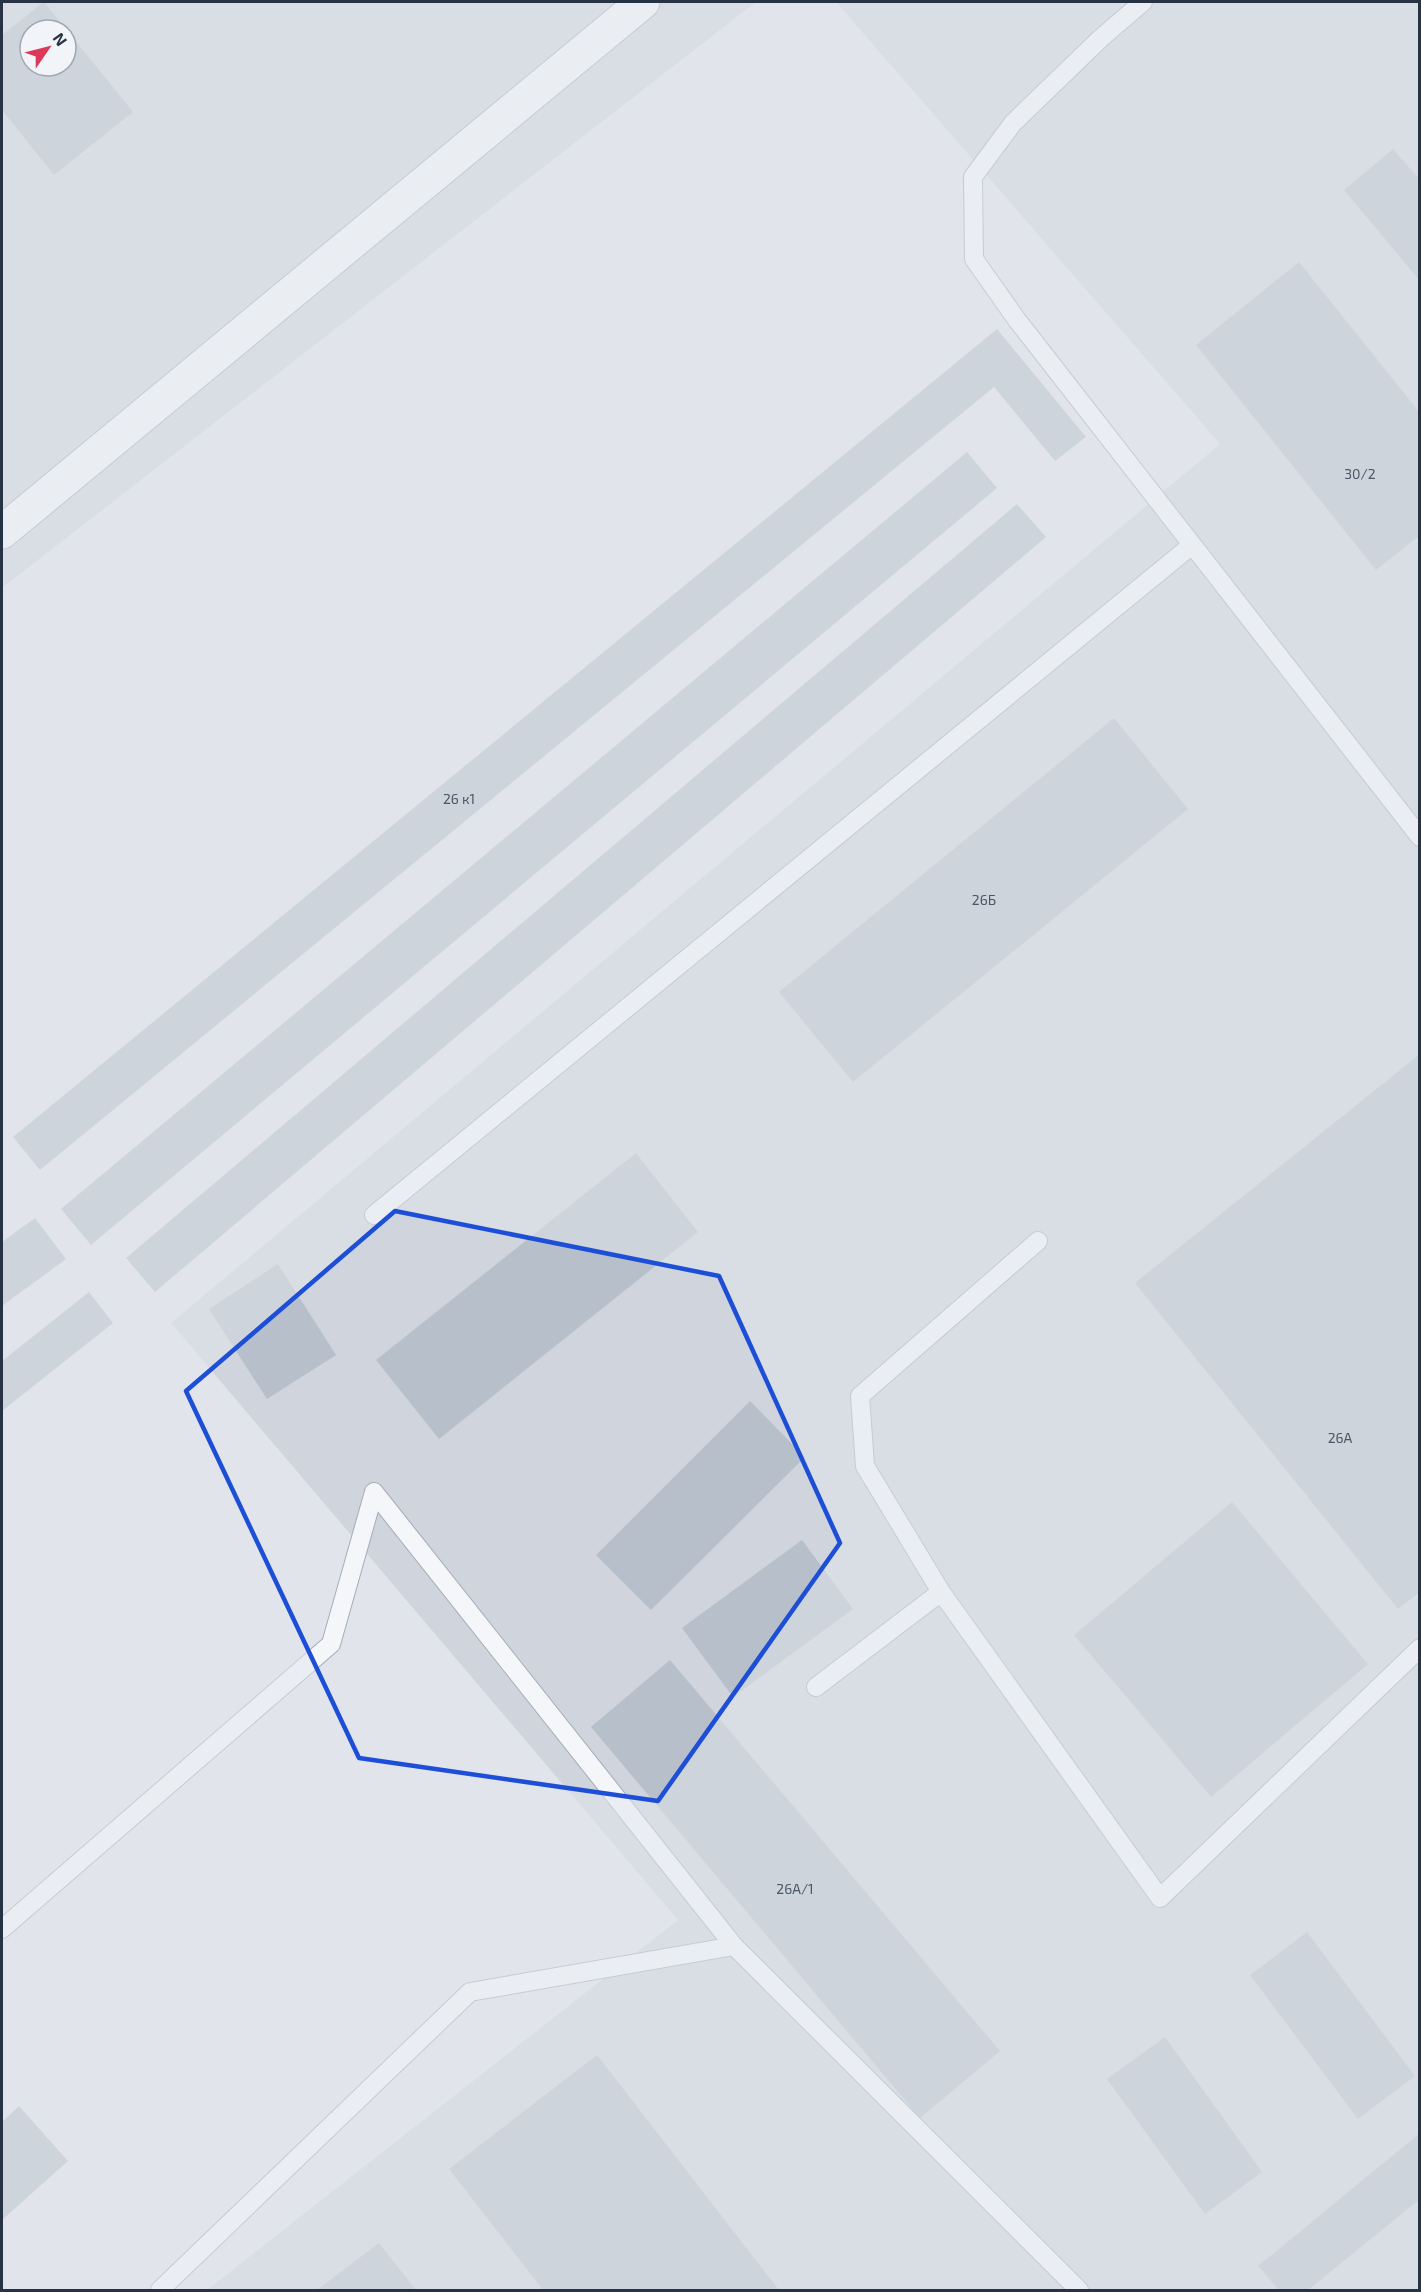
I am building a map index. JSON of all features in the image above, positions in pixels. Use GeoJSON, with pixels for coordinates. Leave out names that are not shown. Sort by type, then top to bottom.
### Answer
{"type":"FeatureCollection","features":[{"type":"Feature","properties":{"kind":"street"},"geometry":{"type":"LineString","coordinates":[[2,531],[643,2]]}},
{"type":"Feature","properties":{"kind":"lane"},"geometry":{"type":"LineString","coordinates":[[1143,2],[1101,38],[1013,123],[973,177],[974,259],[1017,320],[1419,837]]}},
{"type":"Feature","properties":{"kind":"lane"},"geometry":{"type":"LineString","coordinates":[[374,1215],[1192,545]]}},
{"type":"Feature","properties":{"kind":"lane"},"geometry":{"type":"LineString","coordinates":[[1038,1241],[860,1396],[866,1466],[941,1592],[1160,1898],[1419,1648]]}},
{"type":"Feature","properties":{"kind":"lane"},"geometry":{"type":"LineString","coordinates":[[2,1929],[331,1644],[374,1492],[734,1946],[1079,2290]]}},
{"type":"Feature","properties":{"kind":"lane"},"geometry":{"type":"LineString","coordinates":[[816,1687],[941,1592]]}},
{"type":"Feature","properties":{"kind":"lane"},"geometry":{"type":"LineString","coordinates":[[160,2290],[470,1992],[734,1946]]}},
{"type":"Feature","properties":{"kind":"highlighted area"},"geometry":{"type":"Polygon","coordinates":[[[395,1211],[719,1276],[840,1543],[658,1801],[359,1758],[186,1391],[395,1211]]]}},
{"type":"Feature","properties":{"kind":"shaded area"},"geometry":{"type":"Polygon","coordinates":[[[2,2],[756,2],[2,588],[2,2]]]}},
{"type":"Feature","properties":{"kind":"shaded area"},"geometry":{"type":"Polygon","coordinates":[[[836,2],[1419,2],[1419,2290],[207,2290],[678,1920],[171,1323],[1220,444],[836,2]]]}},
{"type":"Feature","properties":{"kind":"building"},"geometry":{"type":"Polygon","coordinates":[[[44,2],[57,18],[24,18],[44,2]]]}},
{"type":"Feature","properties":{"kind":"building"},"geometry":{"type":"Polygon","coordinates":[[[18,22],[18,78],[78,78],[78,44],[133,112],[54,175],[2,110],[2,35],[18,22]]]}},
{"type":"Feature","properties":{"kind":"building"},"geometry":{"type":"Polygon","coordinates":[[[1393,149],[1420,180],[1420,281],[1344,190],[1393,149]]]}},
{"type":"Feature","properties":{"kind":"building"},"geometry":{"type":"Polygon","coordinates":[[[1299,262],[1420,413],[1420,535],[1376,570],[1196,345],[1299,262]]]}},
{"type":"Feature","properties":{"kind":"building"},"geometry":{"type":"Polygon","coordinates":[[[997,329],[1086,437],[1055,461],[994,387],[40,1170],[13,1137],[997,329]]]}},
{"type":"Feature","properties":{"kind":"building"},"geometry":{"type":"Polygon","coordinates":[[[967,452],[997,488],[91,1245],[61,1209],[967,452]]]}},
{"type":"Feature","properties":{"kind":"building"},"geometry":{"type":"Polygon","coordinates":[[[1017,504],[1046,537],[155,1292],[126,1258],[1017,504]]]}},
{"type":"Feature","properties":{"kind":"building"},"geometry":{"type":"Polygon","coordinates":[[[1114,718],[1188,809],[853,1082],[779,992],[1114,718]]]}},
{"type":"Feature","properties":{"kind":"building"},"geometry":{"type":"Polygon","coordinates":[[[1420,1054],[1420,1592],[1398,1609],[1135,1283],[1420,1054]]]}},
{"type":"Feature","properties":{"kind":"building"},"geometry":{"type":"Polygon","coordinates":[[[636,1153],[698,1232],[439,1439],[376,1360],[636,1153]]]}},
{"type":"Feature","properties":{"kind":"building"},"geometry":{"type":"Polygon","coordinates":[[[35,1218],[66,1259],[2,1306],[2,1242],[35,1218]]]}},
{"type":"Feature","properties":{"kind":"building"},"geometry":{"type":"Polygon","coordinates":[[[278,1264],[336,1355],[267,1399],[209,1309],[278,1264]]]}},
{"type":"Feature","properties":{"kind":"building"},"geometry":{"type":"Polygon","coordinates":[[[89,1292],[113,1323],[2,1411],[2,1361],[89,1292]]]}},
{"type":"Feature","properties":{"kind":"building"},"geometry":{"type":"Polygon","coordinates":[[[750,1401],[805,1457],[651,1610],[596,1555],[750,1401]]]}},
{"type":"Feature","properties":{"kind":"building"},"geometry":{"type":"Polygon","coordinates":[[[1232,1502],[1368,1664],[1211,1797],[1074,1635],[1232,1502]]]}},
{"type":"Feature","properties":{"kind":"building"},"geometry":{"type":"Polygon","coordinates":[[[802,1540],[853,1609],[733,1697],[682,1628],[802,1540]]]}},
{"type":"Feature","properties":{"kind":"building"},"geometry":{"type":"Polygon","coordinates":[[[670,1660],[1000,2051],[920,2118],[591,1727],[670,1660]]]}},
{"type":"Feature","properties":{"kind":"building"},"geometry":{"type":"Polygon","coordinates":[[[1307,1932],[1415,2076],[1358,2119],[1250,1975],[1307,1932]]]}},
{"type":"Feature","properties":{"kind":"building"},"geometry":{"type":"Polygon","coordinates":[[[1165,2037],[1262,2172],[1205,2214],[1107,2079],[1165,2037]]]}},
{"type":"Feature","properties":{"kind":"building"},"geometry":{"type":"Polygon","coordinates":[[[597,2055],[779,2290],[543,2290],[449,2169],[597,2055]]]}},
{"type":"Feature","properties":{"kind":"building"},"geometry":{"type":"Polygon","coordinates":[[[19,2106],[68,2161],[2,2220],[2,2122],[19,2106]]]}},
{"type":"Feature","properties":{"kind":"building"},"geometry":{"type":"Polygon","coordinates":[[[1420,2133],[1420,2199],[1308,2290],[1279,2290],[1258,2266],[1420,2133]]]}},
{"type":"Feature","properties":{"kind":"building"},"geometry":{"type":"Polygon","coordinates":[[[379,2243],[416,2290],[317,2290],[379,2243]]]}}]}
